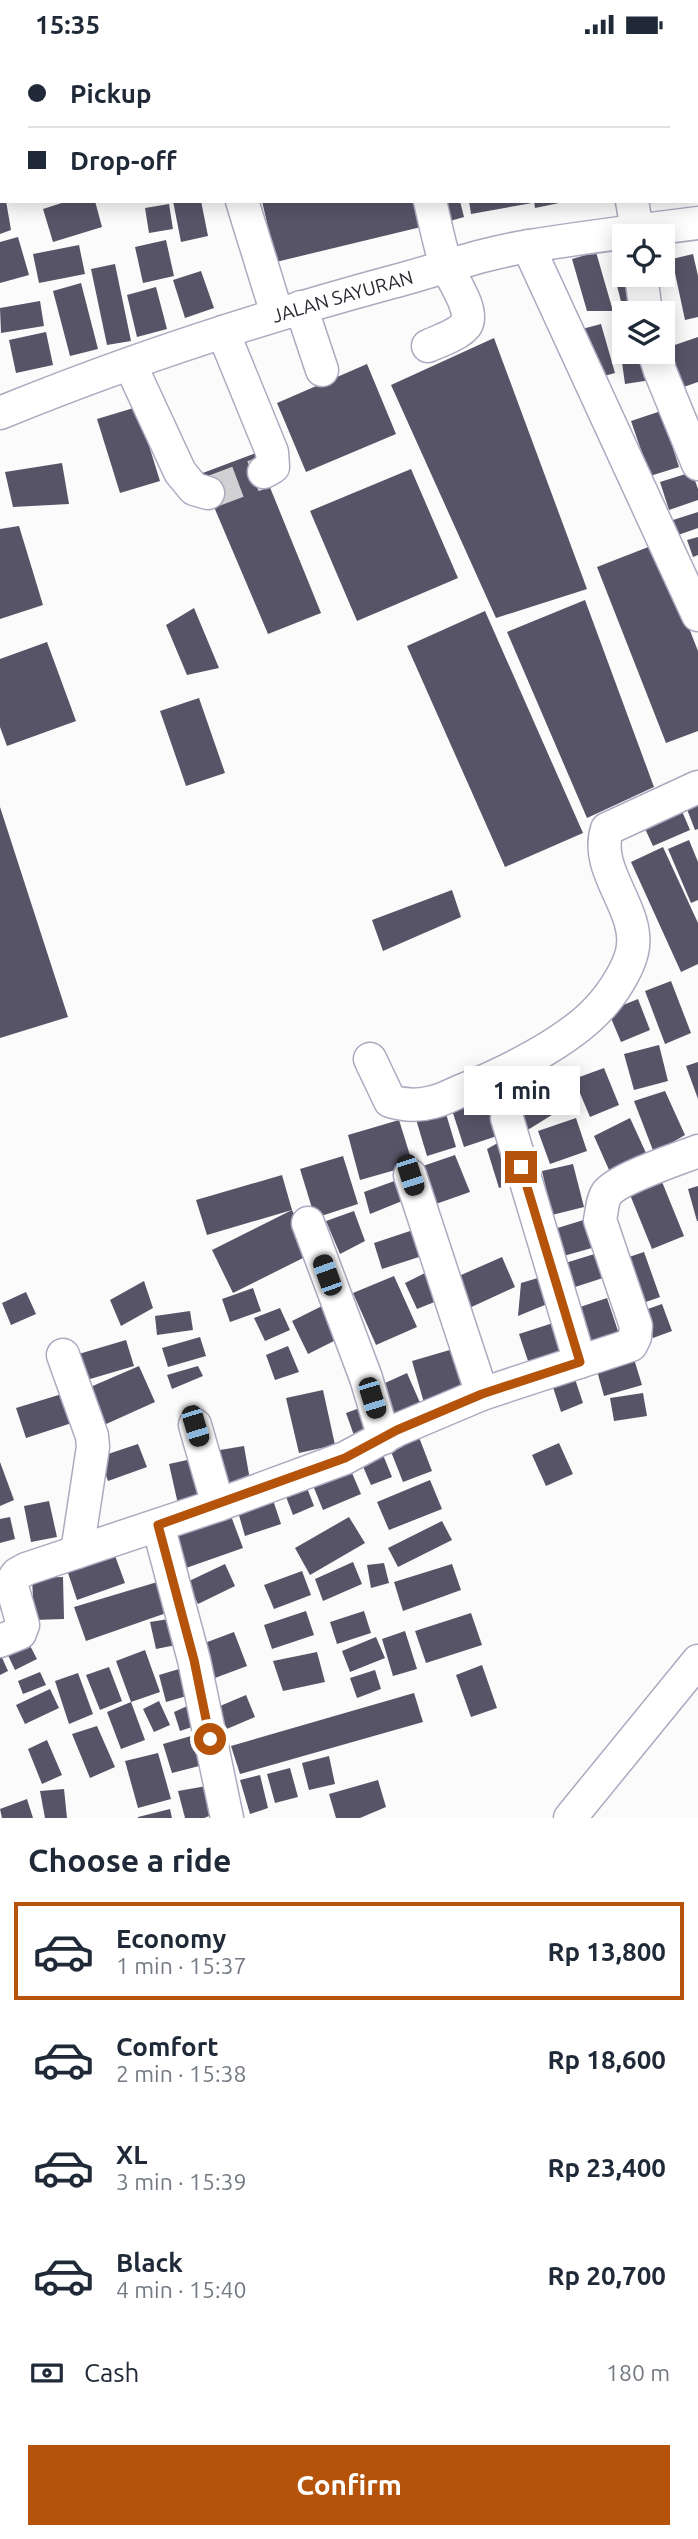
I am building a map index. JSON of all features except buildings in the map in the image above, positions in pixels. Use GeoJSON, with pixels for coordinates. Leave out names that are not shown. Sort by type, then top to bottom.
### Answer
{"type":"FeatureCollection","features":[{"type":"Feature","properties":{"kind":"street"},"geometry":{"type":"LineString","coordinates":[[243,203],[289,310],[322,370]]}},
{"type":"Feature","properties":{"kind":"street"},"geometry":{"type":"LineString","coordinates":[[428,346],[459,331],[466,325],[469,316],[446,265],[430,203]]}},
{"type":"Feature","properties":{"kind":"street"},"geometry":{"type":"LineString","coordinates":[[632,203],[636,224]]}},
{"type":"Feature","properties":{"kind":"street","name":"JALAN SAYURAN"},"geometry":{"type":"LineString","coordinates":[[675,227],[698,223]]}},
{"type":"Feature","properties":{"kind":"street","name":"JALAN SAYURAN"},"geometry":{"type":"LineString","coordinates":[[0,413],[130,364],[289,310],[446,265],[528,246],[612,237]]}},
{"type":"Feature","properties":{"kind":"street"},"geometry":{"type":"LineString","coordinates":[[528,246],[698,615]]}},
{"type":"Feature","properties":{"kind":"street"},"geometry":{"type":"LineString","coordinates":[[223,332],[274,461],[273,467],[264,472]]}},
{"type":"Feature","properties":{"kind":"street"},"geometry":{"type":"LineString","coordinates":[[130,364],[180,473],[194,489],[208,493]]}},
{"type":"Feature","properties":{"kind":"street"},"geometry":{"type":"LineString","coordinates":[[658,364],[698,464]]}},
{"type":"Feature","properties":{"kind":"street"},"geometry":{"type":"LineString","coordinates":[[370,1059],[390,1101],[400,1104],[433,1102],[488,1080],[564,1038],[600,1007],[627,967],[632,952],[634,934],[606,861],[603,842],[607,829],[698,787]]}},
{"type":"Feature","properties":{"kind":"street"},"geometry":{"type":"LineString","coordinates":[[507,1118],[580,1362]]}},
{"type":"Feature","properties":{"kind":"street"},"geometry":{"type":"LineString","coordinates":[[0,1641],[20,1633],[23,1625],[11,1583],[17,1574],[26,1569],[218,1505],[345,1458],[418,1421],[482,1394],[631,1345],[636,1326],[600,1220],[607,1193],[625,1180],[698,1151]]}},
{"type":"Feature","properties":{"kind":"street"},"geometry":{"type":"LineString","coordinates":[[410,1175],[482,1394]]}},
{"type":"Feature","properties":{"kind":"street"},"geometry":{"type":"LineString","coordinates":[[307,1223],[366,1378],[384,1438]]}},
{"type":"Feature","properties":{"kind":"street"},"geometry":{"type":"LineString","coordinates":[[63,1355],[92,1436],[93,1447],[76,1552]]}},
{"type":"Feature","properties":{"kind":"street"},"geometry":{"type":"LineString","coordinates":[[195,1426],[218,1505]]}},
{"type":"Feature","properties":{"kind":"street"},"geometry":{"type":"LineString","coordinates":[[158,1525],[194,1660],[227,1818]]}},
{"type":"Feature","properties":{"kind":"street"},"geometry":{"type":"LineString","coordinates":[[570,1818],[698,1661]]}},
{"type":"Feature","properties":{"kind":"tunnel"},"geometry":{"type":"LineString","coordinates":[[208,493],[264,472]]}},
{"type":"Feature","properties":{"kind":"route"},"geometry":{"type":"LineString","coordinates":[[210,1739],[194,1660],[158,1525],[345,1458],[397,1430],[482,1394],[580,1362],[521,1167]]}}]}
